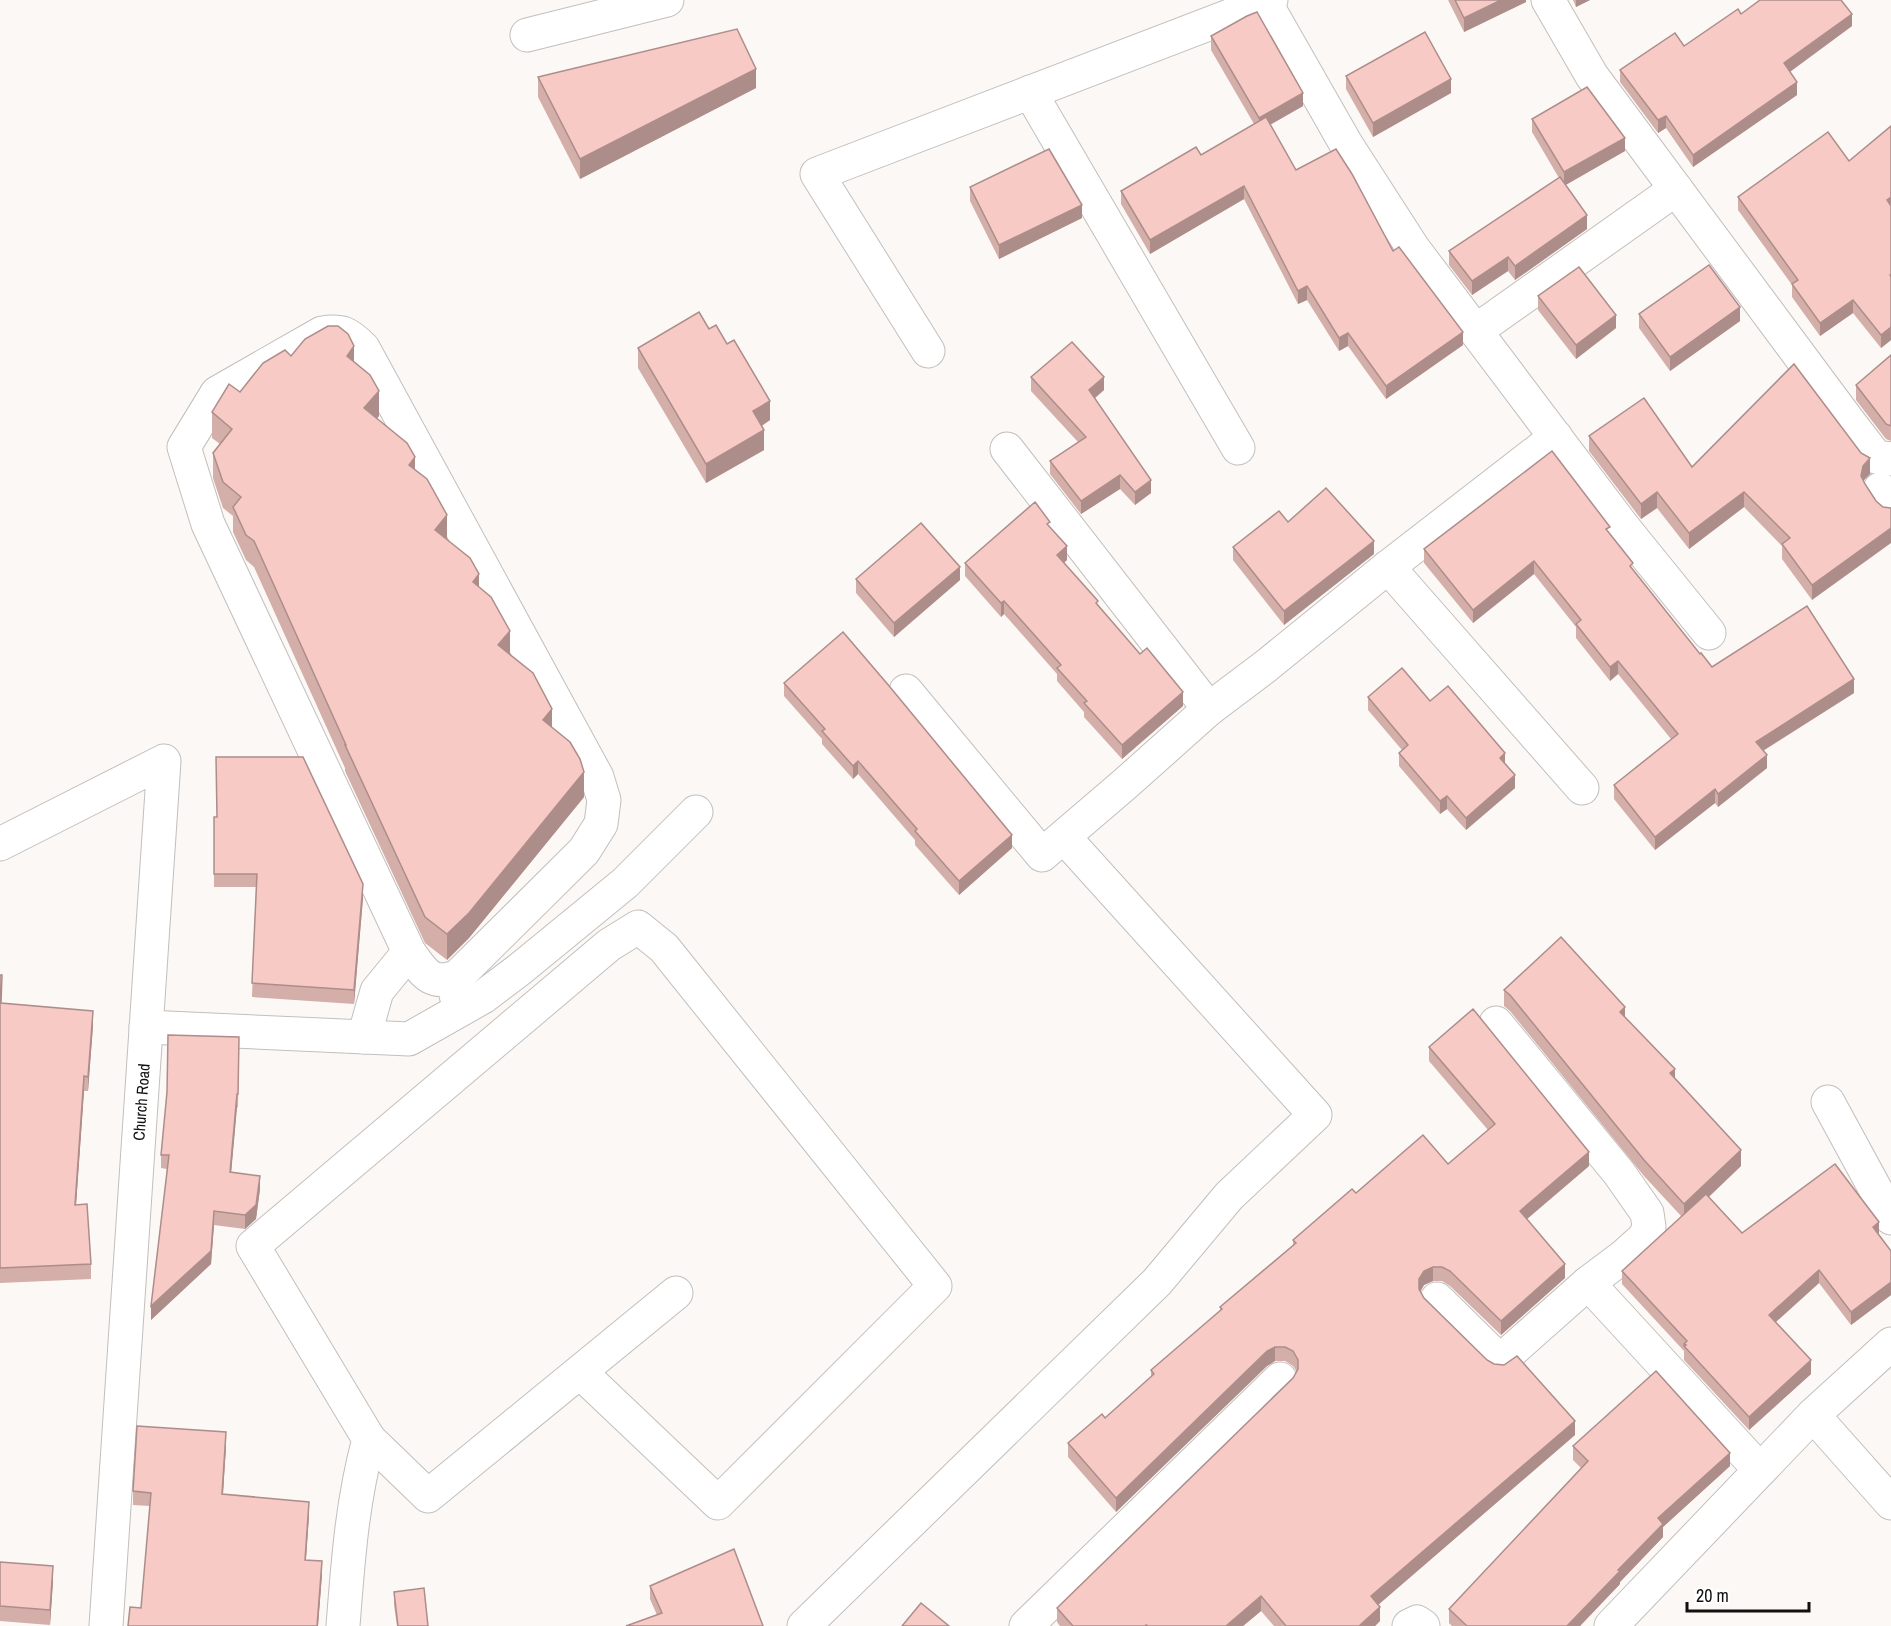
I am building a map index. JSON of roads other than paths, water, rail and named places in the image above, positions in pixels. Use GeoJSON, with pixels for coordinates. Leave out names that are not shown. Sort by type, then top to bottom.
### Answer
{"type":"FeatureCollection","features":[{"type":"Feature","properties":{"kind":"street"},"geometry":{"type":"LineString","coordinates":[[527,34],[667,0]]}},
{"type":"Feature","properties":{"kind":"street"},"geometry":{"type":"LineString","coordinates":[[1548,0],[1592,76],[1876,457],[1891,459]]}},
{"type":"Feature","properties":{"kind":"street"},"geometry":{"type":"LineString","coordinates":[[928,351],[818,174],[1268,1],[1346,144],[1413,249],[1624,528],[1708,633]]}},
{"type":"Feature","properties":{"kind":"street"},"geometry":{"type":"LineString","coordinates":[[1030,92],[1238,448]]}},
{"type":"Feature","properties":{"kind":"street"},"geometry":{"type":"LineString","coordinates":[[1476,330],[1676,189]]}},
{"type":"Feature","properties":{"kind":"street"},"geometry":{"type":"LineString","coordinates":[[146,1027],[409,1039],[458,998],[584,851],[601,824],[604,800],[597,777],[363,348],[354,338],[338,331],[322,333],[218,393],[184,447],[208,524],[406,956],[425,973],[435,979],[445,981],[458,998],[484,1051]]}},
{"type":"Feature","properties":{"kind":"street"},"geometry":{"type":"LineString","coordinates":[[906,691],[1042,855],[1209,709],[1556,437]]}},
{"type":"Feature","properties":{"kind":"street"},"geometry":{"type":"LineString","coordinates":[[1007,449],[1209,709]]}},
{"type":"Feature","properties":{"kind":"street"},"geometry":{"type":"LineString","coordinates":[[1388,567],[1582,788]]}},
{"type":"Feature","properties":{"kind":"street","name":"Church Road"},"geometry":{"type":"LineString","coordinates":[[0,844],[164,761],[106,1626]]}},
{"type":"Feature","properties":{"kind":"street"},"geometry":{"type":"LineString","coordinates":[[458,998],[483,997],[625,883],[696,812]]}},
{"type":"Feature","properties":{"kind":"street"},"geometry":{"type":"LineString","coordinates":[[804,1626],[1157,1282],[1229,1196],[1315,1115],[1064,837]]}},
{"type":"Feature","properties":{"kind":"street"},"geometry":{"type":"LineString","coordinates":[[580,1372],[718,1503],[935,1286],[663,948],[638,927],[609,945],[253,1246],[369,1439],[428,1496],[676,1293]]}},
{"type":"Feature","properties":{"kind":"street"},"geometry":{"type":"LineString","coordinates":[[364,1037],[376,991],[406,956]]}},
{"type":"Feature","properties":{"kind":"street"},"geometry":{"type":"LineString","coordinates":[[1437,1299],[1500,1361],[1588,1283],[1607,1270],[1645,1237],[1649,1227],[1647,1213],[1619,1173],[1496,1023]]}},
{"type":"Feature","properties":{"kind":"street"},"geometry":{"type":"LineString","coordinates":[[1828,1102],[1891,1218]]}},
{"type":"Feature","properties":{"kind":"street"},"geometry":{"type":"LineString","coordinates":[[1588,1283],[1760,1470]]}},
{"type":"Feature","properties":{"kind":"street"},"geometry":{"type":"LineString","coordinates":[[1611,1626],[1813,1415],[1891,1344]]}},
{"type":"Feature","properties":{"kind":"street"},"geometry":{"type":"LineString","coordinates":[[1026,1626],[1280,1379]]}},
{"type":"Feature","properties":{"kind":"street"},"geometry":{"type":"LineString","coordinates":[[1813,1415],[1891,1503]]}},
{"type":"Feature","properties":{"kind":"street"},"geometry":{"type":"LineString","coordinates":[[343,1626],[350,1534],[361,1467],[369,1439]]}},
{"type":"Feature","properties":{"kind":"street"},"geometry":{"type":"LineString","coordinates":[[1409,1626],[1417,1622],[1423,1626]]}}]}
